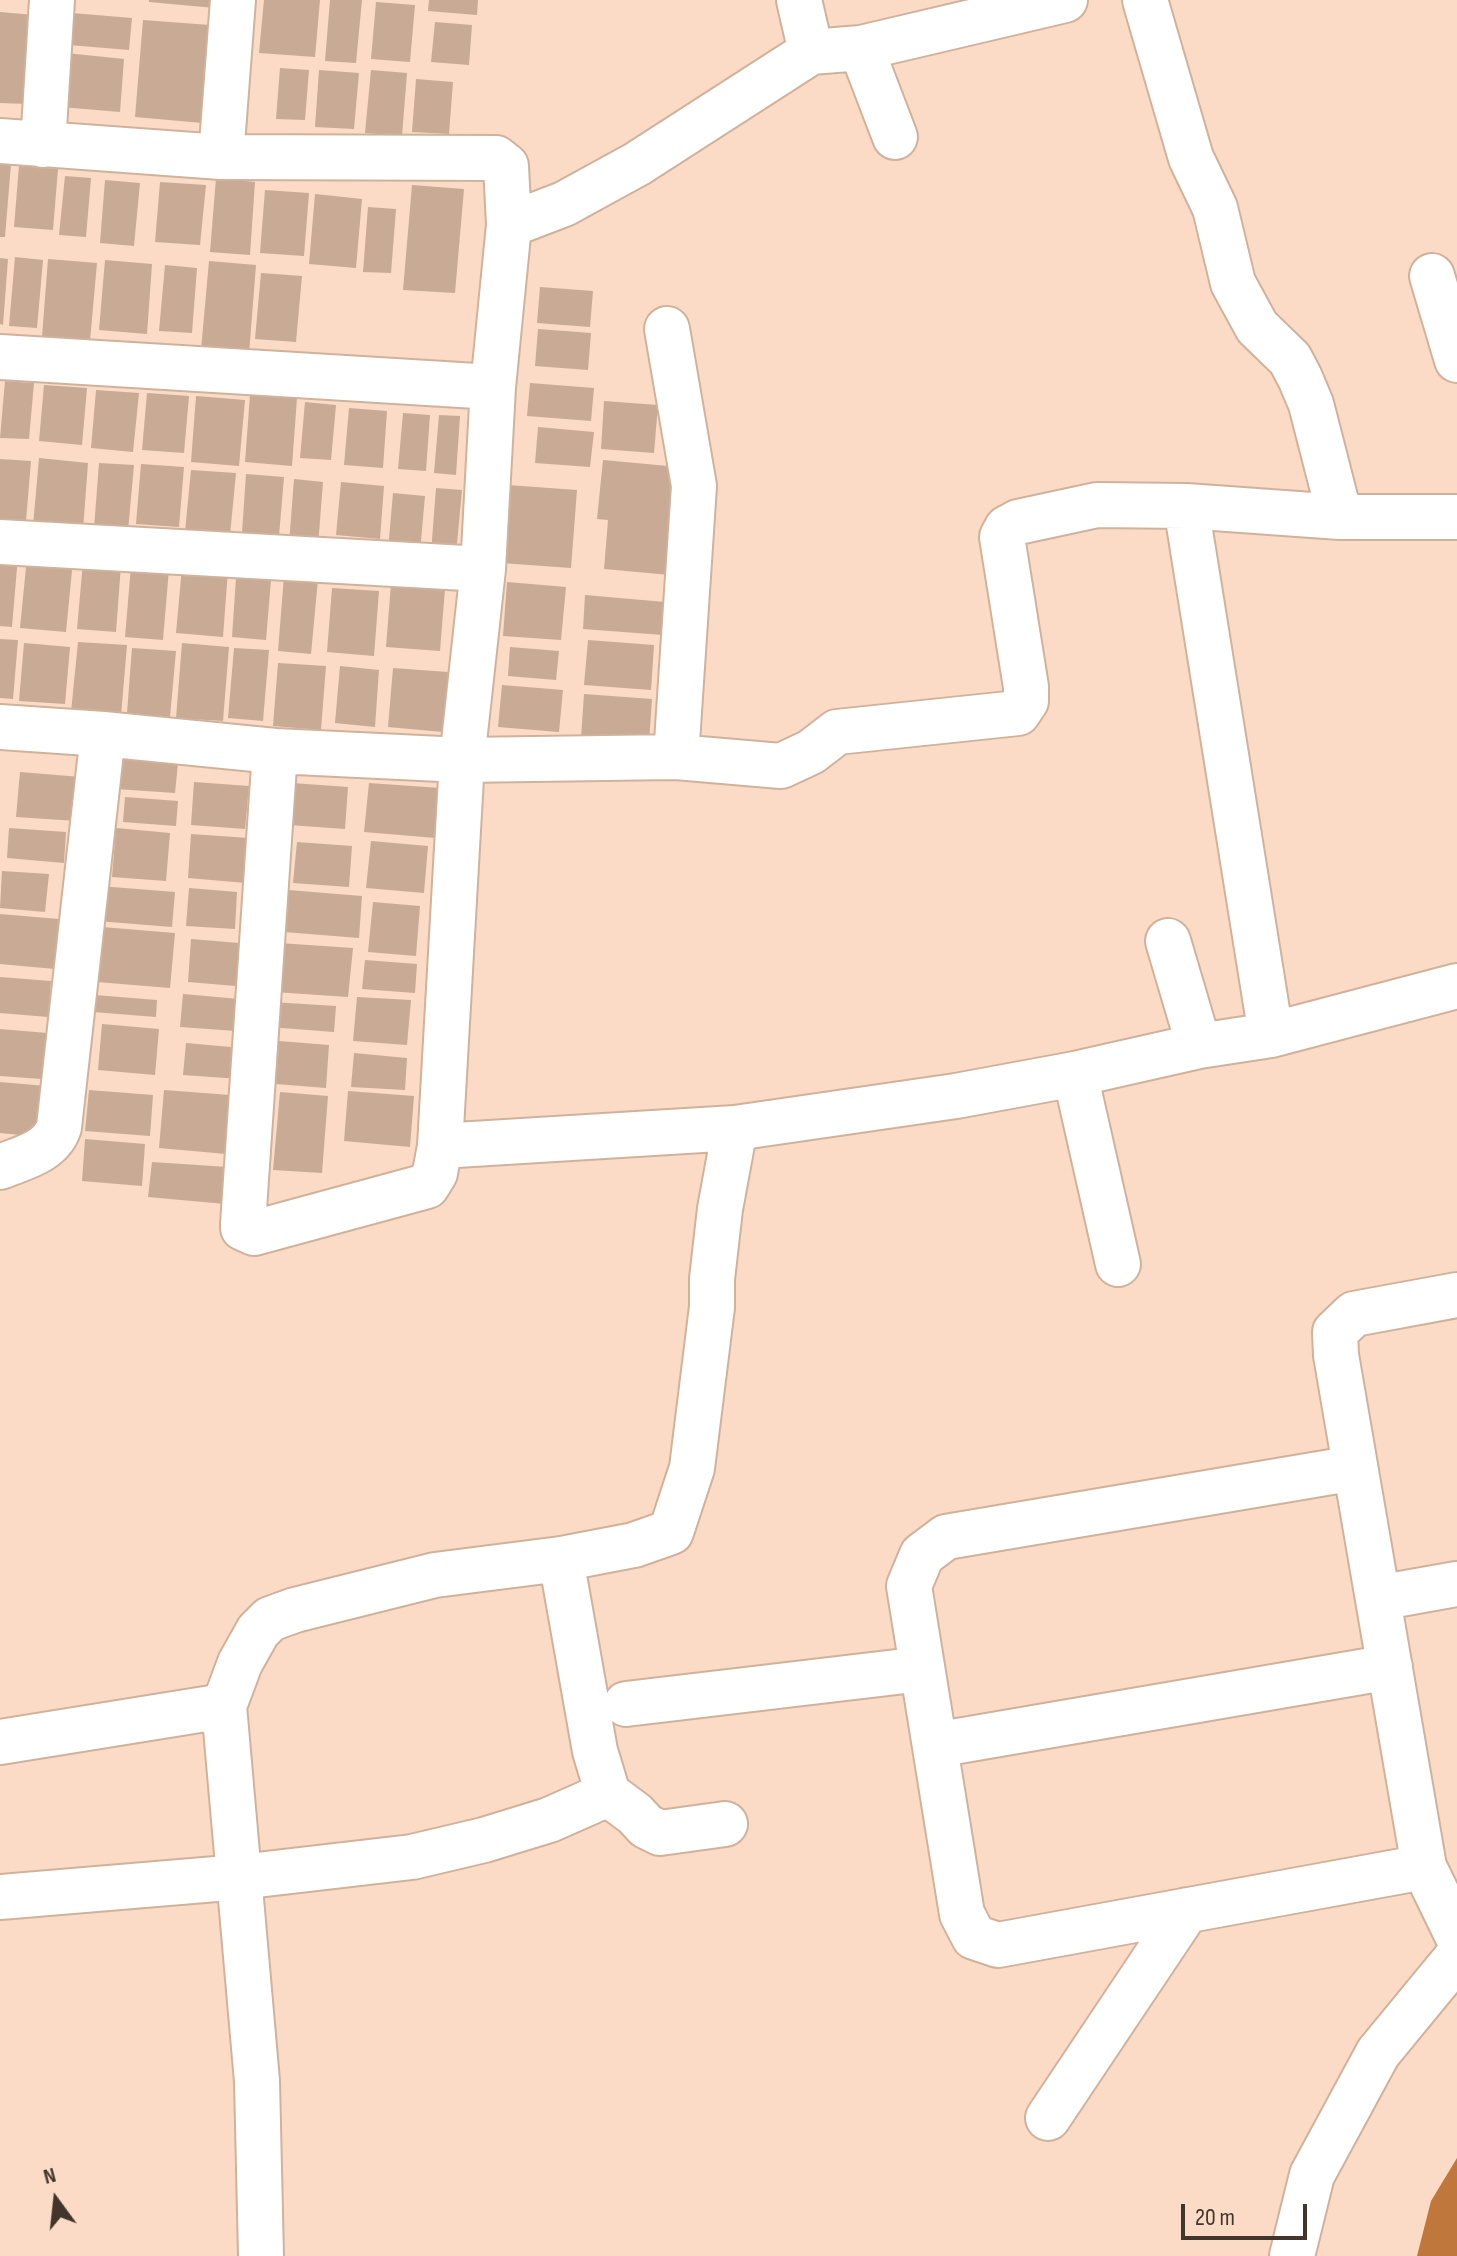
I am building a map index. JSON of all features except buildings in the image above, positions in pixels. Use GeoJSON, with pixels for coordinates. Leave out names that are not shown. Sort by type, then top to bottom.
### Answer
{"type":"FeatureCollection","features":[{"type":"Feature","properties":{"kind":"street"},"geometry":{"type":"LineString","coordinates":[[43,145],[52,0]]}},
{"type":"Feature","properties":{"kind":"street"},"geometry":{"type":"LineString","coordinates":[[221,157],[233,0]]}},
{"type":"Feature","properties":{"kind":"street"},"geometry":{"type":"LineString","coordinates":[[799,0],[811,52]]}},
{"type":"Feature","properties":{"kind":"street"},"geometry":{"type":"LineString","coordinates":[[509,225],[564,204],[637,164],[811,52],[861,48],[1065,0]]}},
{"type":"Feature","properties":{"kind":"street"},"geometry":{"type":"LineString","coordinates":[[1145,0],[1191,158],[1215,208],[1233,283],[1257,327],[1290,359],[1300,378],[1311,404],[1340,517]]}},
{"type":"Feature","properties":{"kind":"street"},"geometry":{"type":"LineString","coordinates":[[861,48],[895,137]]}},
{"type":"Feature","properties":{"kind":"street"},"geometry":{"type":"LineString","coordinates":[[0,141],[221,157],[496,158],[506,166],[509,225],[493,387],[483,569],[462,760],[440,1146],[435,1173],[427,1186],[254,1233],[243,1228],[275,751]]}},
{"type":"Feature","properties":{"kind":"street"},"geometry":{"type":"LineString","coordinates":[[1432,276],[1457,360]]}},
{"type":"Feature","properties":{"kind":"street"},"geometry":{"type":"LineString","coordinates":[[667,329],[694,486],[676,757]]}},
{"type":"Feature","properties":{"kind":"street"},"geometry":{"type":"LineString","coordinates":[[0,357],[493,387]]}},
{"type":"Feature","properties":{"kind":"street"},"geometry":{"type":"LineString","coordinates":[[0,727],[275,751],[462,760],[676,757],[781,766],[811,752],[837,732],[1018,713],[1026,701],[1026,687],[1002,537],[1007,528],[1040,516],[1097,505],[1186,506],[1340,517],[1457,517]]}},
{"type":"Feature","properties":{"kind":"street"},"geometry":{"type":"LineString","coordinates":[[1186,506],[1271,1035]]}},
{"type":"Feature","properties":{"kind":"street"},"geometry":{"type":"LineString","coordinates":[[0,542],[483,569]]}},
{"type":"Feature","properties":{"kind":"street"},"geometry":{"type":"LineString","coordinates":[[0,1167],[44,1149],[55,1138],[59,1127],[103,734]]}},
{"type":"Feature","properties":{"kind":"street"},"geometry":{"type":"LineString","coordinates":[[1168,941],[1199,1046]]}},
{"type":"Feature","properties":{"kind":"street"},"geometry":{"type":"LineString","coordinates":[[440,1146],[735,1128],[956,1096],[1075,1074],[1199,1046],[1271,1035],[1457,986]]}},
{"type":"Feature","properties":{"kind":"street"},"geometry":{"type":"LineString","coordinates":[[1075,1074],[1118,1264]]}},
{"type":"Feature","properties":{"kind":"street"},"geometry":{"type":"LineString","coordinates":[[261,2256],[257,2081],[224,1706],[246,1652],[258,1631],[270,1619],[295,1610],[435,1575],[561,1559],[634,1545],[664,1536],[675,1525],[692,1468],[712,1307],[720,1209],[735,1128]]}},
{"type":"Feature","properties":{"kind":"street"},"geometry":{"type":"LineString","coordinates":[[1457,1295],[1354,1314],[1335,1332],[1336,1355],[1424,1867],[1457,1935]]}},
{"type":"Feature","properties":{"kind":"street"},"geometry":{"type":"LineString","coordinates":[[1355,1468],[946,1537],[922,1555],[909,1586],[962,1914],[974,1937],[998,1945],[1424,1867]]}},
{"type":"Feature","properties":{"kind":"street"},"geometry":{"type":"LineString","coordinates":[[561,1559],[595,1751],[608,1794],[646,1826],[660,1833],[725,1824]]}},
{"type":"Feature","properties":{"kind":"street"},"geometry":{"type":"LineString","coordinates":[[1378,1598],[1457,1584]]}},
{"type":"Feature","properties":{"kind":"street"},"geometry":{"type":"LineString","coordinates":[[935,1745],[1390,1667]]}},
{"type":"Feature","properties":{"kind":"street"},"geometry":{"type":"LineString","coordinates":[[626,1704],[922,1669]]}},
{"type":"Feature","properties":{"kind":"street"},"geometry":{"type":"LineString","coordinates":[[0,1742],[224,1706]]}},
{"type":"Feature","properties":{"kind":"street"},"geometry":{"type":"LineString","coordinates":[[0,1897],[240,1877],[412,1857],[549,1820],[608,1794]]}},
{"type":"Feature","properties":{"kind":"street"},"geometry":{"type":"LineString","coordinates":[[1048,2118],[1187,1910]]}},
{"type":"Feature","properties":{"kind":"street"},"geometry":{"type":"LineString","coordinates":[[1292,2256],[1312,2175],[1378,2053],[1457,1957]]}},
{"type":"Feature","properties":{"kind":"shaded area"},"geometry":{"type":"Polygon","coordinates":[[[1457,2158],[1457,2256],[1417,2256],[1431,2201],[1457,2158]]]}}]}
